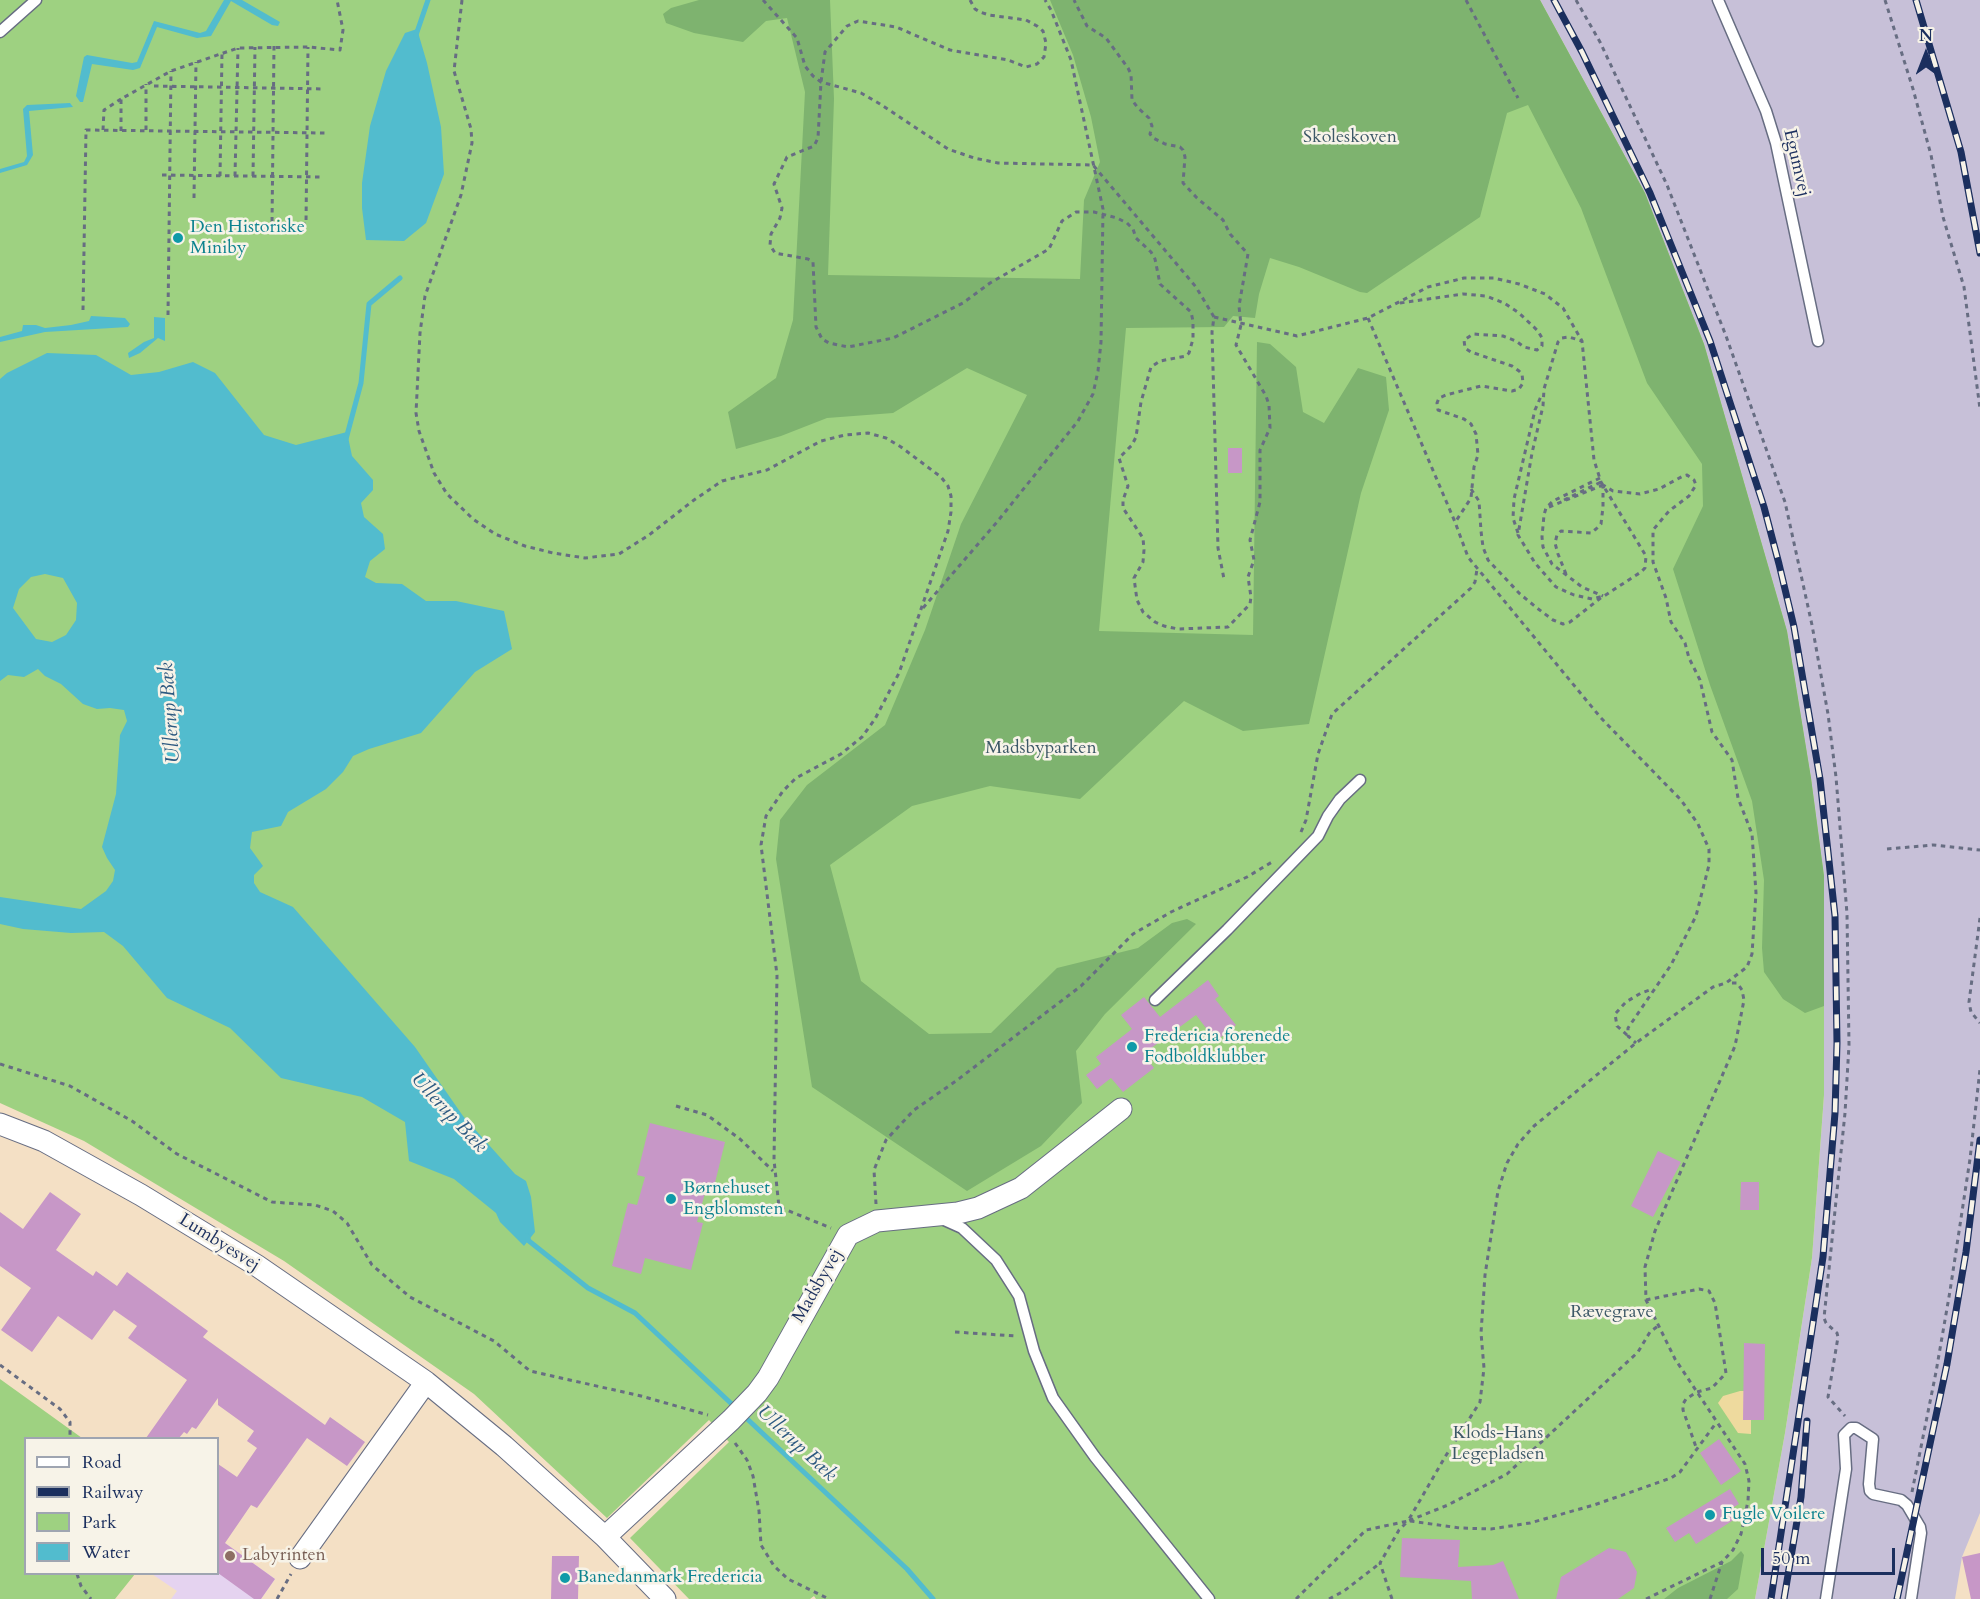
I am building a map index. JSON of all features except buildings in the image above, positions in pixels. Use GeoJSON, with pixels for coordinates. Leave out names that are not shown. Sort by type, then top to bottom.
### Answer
{"type":"FeatureCollection","features":[{"type":"Feature","properties":{"kind":"street","name":"Madsbyvej"},"geometry":{"type":"LineString","coordinates":[[605,1537],[728,1424],[757,1393],[768,1378],[848,1234],[877,1221],[978,1208],[1022,1188],[1121,1109]]}},
{"type":"Feature","properties":{"kind":"street","name":"Lumbyesvej"},"geometry":{"type":"LineString","coordinates":[[0,1124],[44,1141],[141,1195],[256,1266],[426,1382],[504,1446],[605,1537],[665,1599]]}},
{"type":"Feature","properties":{"kind":"street"},"geometry":{"type":"LineString","coordinates":[[300,1558],[426,1382]]}},
{"type":"Feature","properties":{"kind":"lane"},"geometry":{"type":"LineString","coordinates":[[0,32],[36,0]]}},
{"type":"Feature","properties":{"kind":"lane","name":"Egumvej"},"geometry":{"type":"LineString","coordinates":[[1718,0],[1766,111],[1776,143],[1818,341]]}},
{"type":"Feature","properties":{"kind":"lane"},"geometry":{"type":"LineString","coordinates":[[1155,1000],[1318,836],[1328,816],[1360,780]]}},
{"type":"Feature","properties":{"kind":"lane"},"geometry":{"type":"LineString","coordinates":[[933,1215],[962,1228],[996,1260],[1019,1296],[1030,1337],[1053,1398],[1095,1457],[1209,1599]]}},
{"type":"Feature","properties":{"kind":"lane"},"geometry":{"type":"LineString","coordinates":[[1826,1599],[1846,1469],[1844,1435],[1851,1428],[1856,1428],[1873,1439],[1870,1491],[1873,1494],[1897,1499],[1906,1505],[1920,1527],[1911,1599]]}},
{"type":"Feature","properties":{"kind":"path"},"geometry":{"type":"LineString","coordinates":[[103,130],[104,110],[121,99],[171,71],[222,53],[255,46],[308,46],[340,50],[343,30],[337,0]]}},
{"type":"Feature","properties":{"kind":"path"},"geometry":{"type":"LineString","coordinates":[[462,0],[454,72],[471,129],[472,142],[461,195],[425,296],[420,333],[416,413],[425,450],[434,473],[447,494],[472,519],[495,534],[525,546],[585,558],[620,554],[722,481],[767,470],[821,441],[845,435],[868,433],[886,438],[940,477],[948,486],[951,504],[948,531],[899,673],[875,719],[862,737],[841,754],[795,778],[783,791],[766,816],[761,845],[777,975],[774,1172],[779,1207],[848,1234]]}},
{"type":"Feature","properties":{"kind":"path"},"geometry":{"type":"LineString","coordinates":[[763,0],[797,38],[805,66],[821,82],[861,93],[948,148],[974,158],[998,163],[1093,165],[1196,287],[1214,317],[1212,332],[1218,548],[1224,579]]}},
{"type":"Feature","properties":{"kind":"path"},"geometry":{"type":"LineString","coordinates":[[970,0],[975,9],[980,12],[1026,20],[1037,26],[1043,31],[1046,43],[1044,57],[1031,67],[1018,66],[1008,60],[950,50],[896,27],[858,21],[847,26],[825,52],[818,138],[814,146],[787,157],[774,184],[782,208],[780,218],[771,234],[770,244],[775,253],[813,262],[816,327],[822,339],[848,347],[893,338],[963,303],[990,283],[1043,253],[1054,241],[1062,221],[1068,216],[1082,211],[1103,214],[1118,218],[1133,228],[1136,238],[1155,259],[1160,284],[1191,312],[1193,321],[1193,339],[1189,353],[1186,356],[1160,361],[1151,367],[1141,402],[1136,437],[1132,445],[1119,458],[1128,486],[1123,508],[1143,538],[1143,562],[1134,578],[1137,600],[1143,612],[1155,622],[1178,629],[1228,627],[1250,604],[1248,577],[1254,560],[1250,540],[1260,501],[1260,450],[1270,428],[1266,396],[1236,345],[1241,325],[1239,306],[1248,254],[1230,234],[1223,220],[1183,183],[1185,157],[1182,150],[1180,147],[1165,144],[1150,134],[1152,126],[1149,118],[1132,100],[1131,74],[1106,38],[1087,26],[1074,0]]}},
{"type":"Feature","properties":{"kind":"path"},"geometry":{"type":"LineString","coordinates":[[922,610],[1078,421],[1093,394],[1098,371],[1101,342],[1103,214],[1086,122],[1071,60],[1045,0]]}},
{"type":"Feature","properties":{"kind":"path"},"geometry":{"type":"LineString","coordinates":[[1466,0],[1518,98]]}},
{"type":"Feature","properties":{"kind":"path"},"geometry":{"type":"LineString","coordinates":[[1576,0],[1600,42],[1667,185],[1726,336],[1785,502],[1812,625],[1828,714],[1836,777],[1847,938],[1849,1045],[1845,1113],[1824,1318],[1838,1336],[1828,1397],[1844,1414],[1851,1428]]}},
{"type":"Feature","properties":{"kind":"path"},"geometry":{"type":"LineString","coordinates":[[1886,0],[1931,155],[1943,217],[1964,287],[1980,409]]}},
{"type":"Feature","properties":{"kind":"path"},"geometry":{"type":"LineString","coordinates":[[254,176],[255,46]]}},
{"type":"Feature","properties":{"kind":"path"},"geometry":{"type":"LineString","coordinates":[[274,46],[272,224],[306,224],[308,46]]}},
{"type":"Feature","properties":{"kind":"path"},"geometry":{"type":"LineString","coordinates":[[235,176],[238,48]]}},
{"type":"Feature","properties":{"kind":"path"},"geometry":{"type":"LineString","coordinates":[[220,176],[222,53]]}},
{"type":"Feature","properties":{"kind":"path"},"geometry":{"type":"LineString","coordinates":[[194,198],[196,62]]}},
{"type":"Feature","properties":{"kind":"path"},"geometry":{"type":"LineString","coordinates":[[168,315],[171,71]]}},
{"type":"Feature","properties":{"kind":"path"},"geometry":{"type":"LineString","coordinates":[[146,131],[147,84]]}},
{"type":"Feature","properties":{"kind":"path"},"geometry":{"type":"LineString","coordinates":[[154,86],[325,89]]}},
{"type":"Feature","properties":{"kind":"path"},"geometry":{"type":"LineString","coordinates":[[121,99],[121,131]]}},
{"type":"Feature","properties":{"kind":"path"},"geometry":{"type":"LineString","coordinates":[[83,310],[86,130],[325,133]]}},
{"type":"Feature","properties":{"kind":"path"},"geometry":{"type":"LineString","coordinates":[[162,175],[324,177]]}},
{"type":"Feature","properties":{"kind":"path"},"geometry":{"type":"LineString","coordinates":[[1214,317],[1297,336],[1368,318],[1428,286],[1464,278],[1494,278],[1545,294],[1563,308],[1582,341],[1594,460],[1601,482],[1603,507],[1601,524],[1596,530],[1591,533],[1561,531],[1557,535],[1555,543],[1566,575]]}},
{"type":"Feature","properties":{"kind":"path"},"geometry":{"type":"LineString","coordinates":[[1395,304],[1463,294],[1486,296],[1504,303],[1519,313],[1542,338],[1542,346],[1537,350],[1524,347],[1503,336],[1473,334],[1464,340],[1465,348],[1471,352],[1512,366],[1522,374],[1523,382],[1519,389],[1512,392],[1481,386],[1439,398],[1438,410],[1464,419],[1471,424],[1476,434],[1478,455],[1471,498],[1455,522]]}},
{"type":"Feature","properties":{"kind":"path"},"geometry":{"type":"LineString","coordinates":[[1368,318],[1468,557],[1601,718],[1681,800],[1698,824],[1709,849],[1707,873],[1696,916],[1671,964],[1628,1028],[1628,1036]]}},
{"type":"Feature","properties":{"kind":"path"},"geometry":{"type":"LineString","coordinates":[[1582,341],[1569,337],[1562,338],[1558,342],[1535,410],[1514,499],[1513,518],[1518,535],[1535,563],[1556,586],[1574,595],[1592,599],[1604,596]]}},
{"type":"Feature","properties":{"kind":"path"},"geometry":{"type":"LineString","coordinates":[[1518,535],[1532,453],[1543,406],[1544,389]]}},
{"type":"Feature","properties":{"kind":"path"},"geometry":{"type":"LineString","coordinates":[[1601,482],[1613,490],[1640,494],[1659,489],[1687,475],[1692,477],[1696,485],[1689,496],[1660,520],[1653,530],[1652,547],[1653,562],[1666,598],[1671,622],[1685,643],[1689,658],[1700,680],[1712,732],[1732,760],[1738,798],[1752,834],[1756,893],[1752,954],[1747,967],[1726,983]]}},
{"type":"Feature","properties":{"kind":"path"},"geometry":{"type":"LineString","coordinates":[[1471,488],[1479,501],[1480,531],[1488,560],[1536,608],[1563,624],[1570,622],[1641,572],[1646,563],[1646,556],[1601,482]]}},
{"type":"Feature","properties":{"kind":"path"},"geometry":{"type":"LineString","coordinates":[[1546,508],[1601,482]]}},
{"type":"Feature","properties":{"kind":"path"},"geometry":{"type":"LineString","coordinates":[[1601,482],[1553,501],[1546,508],[1542,525],[1543,547],[1552,564],[1582,587],[1604,596]]}},
{"type":"Feature","properties":{"kind":"path"},"geometry":{"type":"LineString","coordinates":[[1299,836],[1305,820],[1318,754],[1332,714],[1471,588],[1475,582],[1477,569]]}},
{"type":"Feature","properties":{"kind":"path"},"geometry":{"type":"LineString","coordinates":[[1887,849],[1933,845],[1980,850]]}},
{"type":"Feature","properties":{"kind":"path"},"geometry":{"type":"LineString","coordinates":[[877,1221],[874,1170],[886,1140],[914,1110],[1081,986],[1134,934],[1171,912],[1247,877],[1280,856]]}},
{"type":"Feature","properties":{"kind":"path"},"geometry":{"type":"LineString","coordinates":[[1980,918],[1969,1002],[1971,1012],[1980,1023]]}},
{"type":"Feature","properties":{"kind":"path"},"geometry":{"type":"LineString","coordinates":[[1329,1599],[1344,1592],[1380,1563],[1398,1530],[1408,1521],[1480,1402],[1484,1368],[1481,1333],[1485,1275],[1498,1191],[1507,1164],[1518,1144],[1534,1126],[1636,1043],[1713,987],[1726,983],[1737,983],[1742,990],[1744,1000],[1735,1046],[1655,1231],[1645,1267],[1646,1300],[1675,1359],[1745,1464],[1749,1481],[1748,1501],[1741,1534],[1733,1550],[1722,1562],[1646,1599]]}},
{"type":"Feature","properties":{"kind":"path"},"geometry":{"type":"LineString","coordinates":[[1636,1043],[1617,1026],[1615,1014],[1626,1002],[1641,993],[1654,989]]}},
{"type":"Feature","properties":{"kind":"path"},"geometry":{"type":"LineString","coordinates":[[0,1064],[70,1086],[132,1121],[177,1154],[272,1202],[315,1204],[333,1211],[347,1223],[372,1266],[410,1297],[494,1341],[530,1371],[641,1396],[715,1417],[728,1424],[753,1476],[759,1510],[761,1545],[774,1566],[788,1579],[829,1599]]}},
{"type":"Feature","properties":{"kind":"path"},"geometry":{"type":"LineString","coordinates":[[1906,1505],[1913,1484],[1946,1314],[1970,1159],[1980,1069]]}},
{"type":"Feature","properties":{"kind":"path"},"geometry":{"type":"LineString","coordinates":[[676,1106],[707,1115],[740,1139],[774,1172]]}},
{"type":"Feature","properties":{"kind":"path"},"geometry":{"type":"LineString","coordinates":[[1646,1300],[1699,1289],[1709,1291],[1715,1303],[1726,1373],[1712,1388],[1697,1392],[1686,1399],[1683,1404],[1697,1450]]}},
{"type":"Feature","properties":{"kind":"path"},"geometry":{"type":"LineString","coordinates":[[1296,1599],[1366,1530],[1408,1521],[1448,1506],[1507,1474],[1638,1352],[1650,1332],[1658,1326]]}},
{"type":"Feature","properties":{"kind":"path"},"geometry":{"type":"LineString","coordinates":[[955,1332],[1030,1337]]}},
{"type":"Feature","properties":{"kind":"path"},"geometry":{"type":"LineString","coordinates":[[0,1365],[60,1409],[70,1422],[70,1437]]}},
{"type":"Feature","properties":{"kind":"path"},"geometry":{"type":"LineString","coordinates":[[1408,1521],[1460,1528],[1491,1529],[1530,1523],[1594,1505],[1680,1473],[1717,1422]]}},
{"type":"Feature","properties":{"kind":"path"},"geometry":{"type":"LineString","coordinates":[[278,1599],[300,1558]]}},
{"type":"Feature","properties":{"kind":"path"},"geometry":{"type":"LineString","coordinates":[[1710,1599],[1722,1562]]}},
{"type":"Feature","properties":{"kind":"path"},"geometry":{"type":"LineString","coordinates":[[1380,1563],[1392,1599]]}},
{"type":"Feature","properties":{"kind":"path"},"geometry":{"type":"LineString","coordinates":[[77,1575],[81,1586],[91,1599]]}},
{"type":"Feature","properties":{"kind":"path"},"geometry":{"type":"LineString","coordinates":[[1300,1595],[1304,1599]]}},
{"type":"Feature","properties":{"kind":"shaded area"},"geometry":{"type":"Polygon","coordinates":[[[1540,0],[1980,0],[1980,1513],[1962,1557],[1955,1599],[1755,1599],[1785,1433],[1812,1258],[1824,1095],[1824,876],[1811,778],[1787,631],[1704,344],[1645,193],[1540,0]]]}},
{"type":"Feature","properties":{"kind":"shaded area","name":"Labyrinten"},"geometry":{"type":"Polygon","coordinates":[[[219,1539],[275,1579],[261,1599],[171,1599],[177,1591],[153,1575],[219,1575],[219,1539]]]}},
{"type":"Feature","properties":{"kind":"green space","name":"Madsbyparken"},"geometry":{"type":"Polygon","coordinates":[[[0,0],[1540,0],[1645,193],[1704,344],[1787,631],[1811,778],[1824,876],[1824,1095],[1812,1258],[1785,1433],[1755,1599],[816,1599],[814,1596],[810,1599],[689,1599],[630,1538],[729,1442],[709,1420],[607,1518],[474,1394],[284,1261],[84,1141],[0,1103],[0,0]]]}},
{"type":"Feature","properties":{"kind":"green space","name":"Skoleskoven"},"geometry":{"type":"Polygon","coordinates":[[[699,0],[830,0],[834,99],[828,275],[1080,279],[1084,200],[1100,162],[1091,117],[1073,55],[1050,0],[1540,0],[1645,193],[1704,344],[1787,631],[1824,876],[1824,1006],[1805,1013],[1783,999],[1764,972],[1762,948],[1764,880],[1752,801],[1710,685],[1673,569],[1703,506],[1702,464],[1647,383],[1581,208],[1528,105],[1507,113],[1480,217],[1367,293],[1270,258],[1259,294],[1255,318],[1233,316],[1224,327],[1126,328],[1099,631],[1253,635],[1257,342],[1270,344],[1296,367],[1303,412],[1324,423],[1358,368],[1386,377],[1389,410],[1361,493],[1309,724],[1243,731],[1184,701],[1080,799],[990,786],[912,806],[830,865],[861,981],[929,1034],[991,1033],[1057,968],[1138,948],[1172,923],[1187,919],[1196,924],[1105,1014],[1076,1051],[1082,1103],[1041,1146],[967,1191],[812,1087],[776,859],[780,820],[807,785],[885,725],[925,630],[961,524],[1027,395],[967,368],[893,413],[827,418],[781,436],[736,449],[728,412],[776,378],[793,320],[805,92],[787,18],[766,21],[743,42],[694,33],[666,23],[663,14],[671,8],[699,0]]]}},
{"type":"Feature","properties":{"kind":"green space"},"geometry":{"type":"Polygon","coordinates":[[[0,1379],[81,1437],[24,1437],[24,1575],[134,1575],[115,1599],[0,1599],[0,1379]]]}},
{"type":"Feature","properties":{"kind":"green space"},"geometry":{"type":"Polygon","coordinates":[[[1741,1551],[1744,1555],[1738,1589],[1727,1599],[1664,1599],[1678,1588],[1731,1561],[1741,1551]]]}},
{"type":"Feature","properties":{"kind":"sand"},"geometry":{"type":"Polygon","coordinates":[[[1744,1391],[1751,1420],[1751,1434],[1738,1433],[1718,1403],[1723,1396],[1744,1391]]]}},
{"type":"Feature","properties":{"kind":"water"},"geometry":{"type":"Polygon","coordinates":[[[224,0],[242,0],[280,22],[278,26],[272,25],[231,1],[211,36],[197,38],[157,27],[140,68],[133,70],[92,64],[83,102],[80,102],[76,96],[84,57],[87,55],[137,62],[154,21],[200,33],[206,31],[224,0]]]}},
{"type":"Feature","properties":{"kind":"water"},"geometry":{"type":"Polygon","coordinates":[[[417,29],[441,127],[444,174],[426,223],[404,241],[366,240],[362,183],[370,126],[386,71],[405,33],[417,29]]]}},
{"type":"Feature","properties":{"kind":"water"},"geometry":{"type":"Polygon","coordinates":[[[70,103],[73,107],[29,111],[33,155],[27,165],[0,173],[0,169],[24,162],[27,156],[23,109],[27,105],[70,103]]]}},
{"type":"Feature","properties":{"kind":"water"},"geometry":{"type":"Polygon","coordinates":[[[91,316],[125,318],[130,324],[128,327],[45,332],[0,342],[0,337],[22,331],[23,325],[45,328],[71,325],[89,321],[91,316]]]}},
{"type":"Feature","properties":{"kind":"water"},"geometry":{"type":"Polygon","coordinates":[[[154,317],[165,318],[165,341],[158,338],[140,353],[129,358],[128,353],[154,338],[154,317]]]}},
{"type":"Feature","properties":{"kind":"water"},"geometry":{"type":"Polygon","coordinates":[[[47,353],[96,355],[131,375],[159,372],[193,362],[215,373],[264,435],[296,445],[347,432],[352,456],[373,480],[373,490],[361,503],[364,517],[383,534],[385,549],[370,561],[365,577],[376,583],[402,584],[426,601],[456,601],[504,611],[512,649],[475,672],[421,733],[353,756],[343,772],[326,789],[288,812],[281,826],[252,832],[250,848],[263,866],[254,875],[254,883],[260,892],[293,907],[415,1047],[463,1116],[515,1174],[526,1181],[531,1197],[535,1232],[524,1246],[500,1222],[496,1213],[454,1179],[409,1161],[405,1122],[362,1097],[281,1078],[230,1028],[167,998],[123,946],[104,932],[71,933],[23,929],[0,924],[0,897],[81,909],[106,891],[113,881],[115,870],[102,847],[116,794],[120,735],[127,721],[124,710],[97,709],[83,704],[61,684],[45,676],[38,669],[24,677],[8,675],[0,681],[0,379],[7,373],[47,353]],[[45,574],[31,577],[19,589],[13,608],[36,639],[52,642],[66,635],[76,620],[77,603],[63,578],[45,574]]]}},
{"type":"Feature","properties":{"kind":"waterway"},"geometry":{"type":"LineString","coordinates":[[416,35],[428,0]]}},
{"type":"Feature","properties":{"kind":"waterway"},"geometry":{"type":"LineString","coordinates":[[346,439],[361,383],[369,304],[400,278]]}},
{"type":"Feature","properties":{"kind":"waterway","name":"Ullerup Bæk"},"geometry":{"type":"LineString","coordinates":[[527,1236],[529,1241],[588,1288],[635,1313],[737,1409]]}},
{"type":"Feature","properties":{"kind":"waterway","name":"Ullerup Bæk"},"geometry":{"type":"LineString","coordinates":[[743,1415],[907,1569],[933,1599]]}},
{"type":"Feature","properties":{"kind":"railway"},"geometry":{"type":"LineString","coordinates":[[1554,0],[1582,52],[1650,193],[1710,341],[1764,507],[1779,564],[1794,627],[1820,779],[1835,916],[1837,1043],[1835,1113],[1823,1257],[1771,1599]]}},
{"type":"Feature","properties":{"kind":"railway"},"geometry":{"type":"LineString","coordinates":[[1916,0],[1961,152],[1980,253]]}},
{"type":"Feature","properties":{"kind":"railway"},"geometry":{"type":"LineString","coordinates":[[1897,1599],[1947,1364],[1966,1252],[1980,1140]]}},
{"type":"Feature","properties":{"kind":"railway"},"geometry":{"type":"LineString","coordinates":[[1784,1599],[1801,1497],[1807,1421]]}},
{"type":"Feature","properties":{"kind":"place","name":"Den Historiske Miniby"},"geometry":{"type":"Point","coordinates":[178,238]}},
{"type":"Feature","properties":{"kind":"place","name":"Fredericia forenede Fodboldklubber"},"geometry":{"type":"Point","coordinates":[1132,1047]}},
{"type":"Feature","properties":{"kind":"place","name":"Børnehuset Engblomsten"},"geometry":{"type":"Point","coordinates":[671,1199]}},
{"type":"Feature","properties":{"kind":"place","name":"Fugle Voilere"},"geometry":{"type":"Point","coordinates":[1710,1515]}},
{"type":"Feature","properties":{"kind":"place","name":"Labyrinten"},"geometry":{"type":"Point","coordinates":[230,1556]}},
{"type":"Feature","properties":{"kind":"place","name":"Banedanmark Fredericia"},"geometry":{"type":"Point","coordinates":[565,1578]}},
{"type":"Feature","properties":{"kind":"park label","name":"Rævegrave"},"geometry":{"type":"Point","coordinates":[1612,1313]}},
{"type":"Feature","properties":{"kind":"park label","name":"Klods-Hans Legepladsen"},"geometry":{"type":"Point","coordinates":[1498,1444]}}]}
